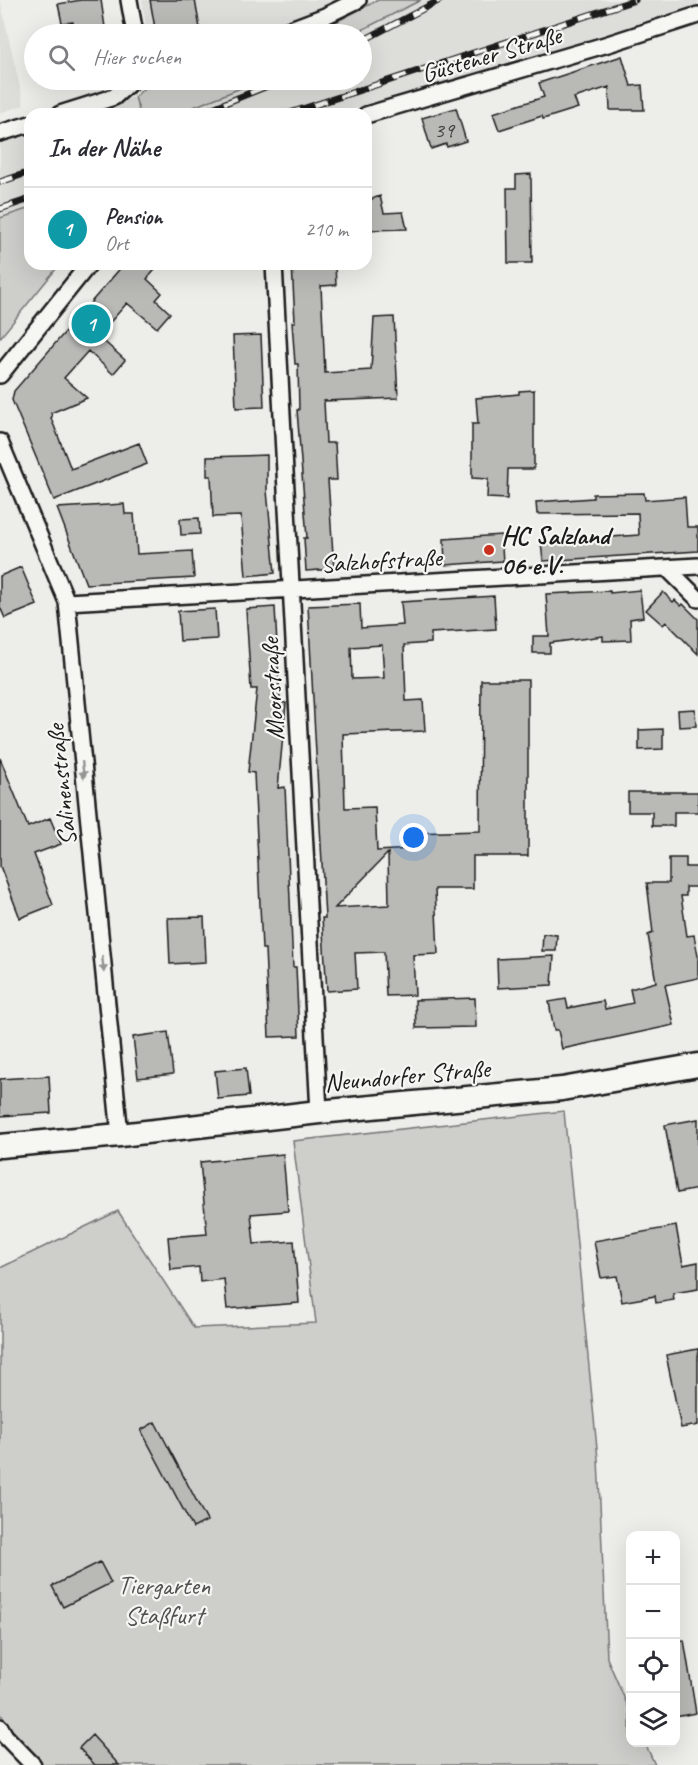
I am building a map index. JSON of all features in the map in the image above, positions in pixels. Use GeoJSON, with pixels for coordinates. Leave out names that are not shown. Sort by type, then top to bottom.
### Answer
{"type":"FeatureCollection","features":[{"type":"Feature","properties":{"kind":"main road","name":"Neundorfer Straße"},"geometry":{"type":"LineString","coordinates":[[0,1146],[120,1136],[318,1112],[562,1089],[698,1065]]}},
{"type":"Feature","properties":{"kind":"street"},"geometry":{"type":"LineString","coordinates":[[129,0],[133,24]]}},
{"type":"Feature","properties":{"kind":"street"},"geometry":{"type":"LineString","coordinates":[[304,24],[358,0]]}},
{"type":"Feature","properties":{"kind":"street","name":"Güstener Straße"},"geometry":{"type":"LineString","coordinates":[[372,114],[698,15]]}},
{"type":"Feature","properties":{"kind":"street"},"geometry":{"type":"LineString","coordinates":[[79,108],[114,97],[122,90]]}},
{"type":"Feature","properties":{"kind":"street"},"geometry":{"type":"LineString","coordinates":[[0,133],[24,126]]}},
{"type":"Feature","properties":{"kind":"street"},"geometry":{"type":"LineString","coordinates":[[0,375],[84,270]]}},
{"type":"Feature","properties":{"kind":"street","name":"Moorstraße"},"geometry":{"type":"LineString","coordinates":[[274,270],[318,1112]]}},
{"type":"Feature","properties":{"kind":"street","name":"Salinenstraße"},"geometry":{"type":"LineString","coordinates":[[0,442],[67,602],[120,1136]]}},
{"type":"Feature","properties":{"kind":"street","name":"Salzhofstraße"},"geometry":{"type":"LineString","coordinates":[[67,602],[698,566]]}},
{"type":"Feature","properties":{"kind":"street"},"geometry":{"type":"LineString","coordinates":[[667,568],[698,598]]}},
{"type":"Feature","properties":{"kind":"street"},"geometry":{"type":"LineString","coordinates":[[0,1727],[5,1736],[33,1765]]}},
{"type":"Feature","properties":{"kind":"shaded area"},"geometry":{"type":"Polygon","coordinates":[[[0,0],[24,105],[0,113],[0,0]]]}},
{"type":"Feature","properties":{"kind":"shaded area"},"geometry":{"type":"Polygon","coordinates":[[[142,0],[378,0],[332,24],[146,24],[142,0]]]}},
{"type":"Feature","properties":{"kind":"shaded area"},"geometry":{"type":"Polygon","coordinates":[[[421,0],[698,0],[698,6],[358,108],[191,108],[236,90],[372,90],[372,25],[421,0]]]}},
{"type":"Feature","properties":{"kind":"shaded area"},"geometry":{"type":"Polygon","coordinates":[[[135,97],[138,108],[102,108],[135,97]]]}},
{"type":"Feature","properties":{"kind":"shaded area"},"geometry":{"type":"Polygon","coordinates":[[[24,134],[24,210],[0,218],[0,142],[24,134]]]}},
{"type":"Feature","properties":{"kind":"green space"},"geometry":{"type":"Polygon","coordinates":[[[378,0],[421,0],[372,25],[332,24],[378,0]]]}},
{"type":"Feature","properties":{"kind":"green space"},"geometry":{"type":"Polygon","coordinates":[[[142,90],[236,90],[191,108],[138,108],[135,97],[142,90]]]}},
{"type":"Feature","properties":{"kind":"green space"},"geometry":{"type":"Polygon","coordinates":[[[24,210],[24,270],[55,270],[0,338],[0,218],[24,210]]]}},
{"type":"Feature","properties":{"kind":"green space","name":"Tiergarten Staßfurt"},"geometry":{"type":"Polygon","coordinates":[[[564,1111],[598,1459],[607,1658],[626,1702],[626,1747],[647,1747],[655,1765],[43,1765],[6,1723],[0,1712],[0,1268],[118,1211],[194,1328],[316,1323],[293,1141],[564,1111]]]}},
{"type":"Feature","properties":{"kind":"building"},"geometry":{"type":"Polygon","coordinates":[[[81,0],[101,0],[105,24],[62,23],[58,4],[81,0]]]}},
{"type":"Feature","properties":{"kind":"building"},"geometry":{"type":"Polygon","coordinates":[[[150,0],[195,0],[199,24],[154,24],[150,0]]]}},
{"type":"Feature","properties":{"kind":"building"},"geometry":{"type":"Polygon","coordinates":[[[622,56],[631,86],[642,85],[644,110],[610,110],[609,87],[574,98],[578,108],[543,119],[542,116],[499,130],[493,113],[544,97],[539,83],[622,56]]]}},
{"type":"Feature","properties":{"kind":"building"},"geometry":{"type":"Polygon","coordinates":[[[456,108],[466,141],[431,149],[422,118],[456,108]]]}},
{"type":"Feature","properties":{"kind":"building"},"geometry":{"type":"Polygon","coordinates":[[[531,174],[532,263],[508,263],[507,188],[516,188],[516,175],[531,174]]]}},
{"type":"Feature","properties":{"kind":"building"},"geometry":{"type":"Polygon","coordinates":[[[380,196],[384,213],[403,212],[407,229],[372,230],[372,199],[380,196]]]}},
{"type":"Feature","properties":{"kind":"building"},"geometry":{"type":"Polygon","coordinates":[[[119,270],[155,270],[147,279],[162,293],[156,300],[170,313],[157,328],[127,303],[98,336],[125,360],[113,374],[88,351],[64,378],[87,398],[51,413],[71,469],[139,443],[147,464],[54,500],[12,400],[14,391],[119,270]]]}},
{"type":"Feature","properties":{"kind":"building"},"geometry":{"type":"Polygon","coordinates":[[[292,270],[335,270],[336,285],[321,286],[325,373],[371,370],[374,318],[394,317],[398,398],[324,401],[326,443],[335,443],[337,480],[328,480],[334,569],[306,571],[304,538],[307,538],[297,410],[299,410],[298,364],[295,364],[292,322],[295,322],[292,270]]]}},
{"type":"Feature","properties":{"kind":"building"},"geometry":{"type":"Polygon","coordinates":[[[261,335],[264,407],[236,408],[233,336],[261,335]]]}},
{"type":"Feature","properties":{"kind":"building"},"geometry":{"type":"Polygon","coordinates":[[[534,390],[534,469],[508,469],[507,499],[487,498],[488,479],[472,478],[472,424],[478,424],[476,398],[519,394],[519,391],[534,390]]]}},
{"type":"Feature","properties":{"kind":"building"},"geometry":{"type":"Polygon","coordinates":[[[267,455],[267,491],[275,573],[246,576],[241,516],[213,517],[211,476],[207,476],[207,457],[267,455]]]}},
{"type":"Feature","properties":{"kind":"building"},"geometry":{"type":"Polygon","coordinates":[[[644,493],[645,500],[685,497],[687,527],[698,527],[698,551],[543,561],[541,542],[639,535],[638,513],[537,514],[536,502],[593,498],[593,494],[644,493]]]}},
{"type":"Feature","properties":{"kind":"building"},"geometry":{"type":"Polygon","coordinates":[[[124,504],[125,514],[134,514],[137,554],[192,551],[194,578],[86,584],[57,508],[124,504]]]}},
{"type":"Feature","properties":{"kind":"building"},"geometry":{"type":"Polygon","coordinates":[[[199,518],[200,534],[181,535],[180,519],[199,518]]]}},
{"type":"Feature","properties":{"kind":"building"},"geometry":{"type":"Polygon","coordinates":[[[501,535],[503,561],[445,565],[444,539],[501,535]]]}},
{"type":"Feature","properties":{"kind":"building"},"geometry":{"type":"Polygon","coordinates":[[[21,567],[37,605],[5,618],[0,607],[0,576],[21,567]]]}},
{"type":"Feature","properties":{"kind":"building"},"geometry":{"type":"Polygon","coordinates":[[[640,590],[643,617],[630,619],[631,640],[603,641],[603,636],[550,643],[550,653],[533,653],[533,636],[549,636],[546,594],[640,590]]]}},
{"type":"Feature","properties":{"kind":"building"},"geometry":{"type":"Polygon","coordinates":[[[663,592],[673,602],[675,600],[681,606],[683,604],[698,619],[698,654],[666,622],[663,625],[646,610],[663,592]]]}},
{"type":"Feature","properties":{"kind":"building"},"geometry":{"type":"Polygon","coordinates":[[[494,596],[496,629],[431,633],[431,643],[404,645],[406,701],[423,700],[425,731],[343,734],[345,808],[375,807],[377,851],[411,849],[410,833],[480,831],[481,680],[528,680],[528,856],[473,856],[473,889],[435,889],[438,954],[413,955],[415,995],[386,996],[384,952],[355,953],[357,989],[327,991],[308,606],[360,604],[361,628],[403,625],[401,602],[494,596]],[[382,645],[351,647],[352,679],[384,678],[382,645]],[[388,853],[335,908],[389,905],[388,853]]]}},
{"type":"Feature","properties":{"kind":"building"},"geometry":{"type":"Polygon","coordinates":[[[275,607],[280,702],[286,703],[278,788],[285,787],[293,967],[296,967],[299,1036],[269,1037],[265,949],[262,949],[254,773],[248,772],[257,689],[251,689],[246,609],[275,607]]]}},
{"type":"Feature","properties":{"kind":"building"},"geometry":{"type":"Polygon","coordinates":[[[215,609],[217,639],[180,641],[178,611],[215,609]]]}},
{"type":"Feature","properties":{"kind":"building"},"geometry":{"type":"Polygon","coordinates":[[[695,709],[696,726],[679,727],[678,710],[695,709]]]}},
{"type":"Feature","properties":{"kind":"building"},"geometry":{"type":"Polygon","coordinates":[[[663,729],[663,749],[639,750],[639,730],[663,729]]]}},
{"type":"Feature","properties":{"kind":"building"},"geometry":{"type":"Polygon","coordinates":[[[0,758],[28,827],[50,818],[61,844],[34,854],[53,905],[20,918],[0,866],[0,758]]]}},
{"type":"Feature","properties":{"kind":"building"},"geometry":{"type":"Polygon","coordinates":[[[628,792],[698,792],[698,812],[674,812],[674,826],[652,826],[652,812],[628,812],[628,792]]]}},
{"type":"Feature","properties":{"kind":"building"},"geometry":{"type":"Polygon","coordinates":[[[669,858],[686,858],[686,867],[698,867],[698,887],[686,887],[686,896],[681,896],[687,936],[694,935],[698,956],[698,978],[665,985],[674,1025],[562,1049],[558,1030],[554,1030],[549,1002],[566,999],[568,1008],[603,1001],[605,1009],[633,1003],[630,989],[656,982],[648,935],[653,933],[647,883],[669,883],[669,858]]]}},
{"type":"Feature","properties":{"kind":"building"},"geometry":{"type":"Polygon","coordinates":[[[204,917],[206,962],[170,964],[168,918],[204,917]]]}},
{"type":"Feature","properties":{"kind":"building"},"geometry":{"type":"Polygon","coordinates":[[[543,934],[557,935],[556,951],[542,951],[543,934]]]}},
{"type":"Feature","properties":{"kind":"building"},"geometry":{"type":"Polygon","coordinates":[[[554,956],[552,985],[498,988],[497,959],[554,956]]]}},
{"type":"Feature","properties":{"kind":"building"},"geometry":{"type":"Polygon","coordinates":[[[475,998],[476,1027],[416,1028],[415,1000],[475,998]]]}},
{"type":"Feature","properties":{"kind":"building"},"geometry":{"type":"Polygon","coordinates":[[[168,1032],[173,1074],[138,1078],[133,1037],[168,1032]]]}},
{"type":"Feature","properties":{"kind":"building"},"geometry":{"type":"Polygon","coordinates":[[[246,1068],[249,1096],[218,1099],[215,1071],[246,1068]]]}},
{"type":"Feature","properties":{"kind":"building"},"geometry":{"type":"Polygon","coordinates":[[[49,1076],[51,1113],[0,1116],[0,1079],[49,1076]]]}},
{"type":"Feature","properties":{"kind":"building"},"geometry":{"type":"Polygon","coordinates":[[[698,1119],[698,1189],[677,1193],[665,1125],[698,1119]]]}},
{"type":"Feature","properties":{"kind":"building"},"geometry":{"type":"Polygon","coordinates":[[[283,1154],[288,1211],[251,1214],[254,1244],[294,1241],[299,1303],[227,1309],[224,1279],[200,1282],[199,1267],[171,1270],[168,1237],[207,1234],[200,1162],[283,1154]]]}},
{"type":"Feature","properties":{"kind":"building"},"geometry":{"type":"Polygon","coordinates":[[[676,1226],[683,1265],[698,1262],[698,1289],[673,1293],[674,1300],[656,1303],[655,1296],[622,1302],[617,1276],[601,1278],[594,1241],[676,1226]]]}},
{"type":"Feature","properties":{"kind":"building"},"geometry":{"type":"Polygon","coordinates":[[[698,1349],[698,1425],[681,1428],[666,1355],[698,1349]]]}},
{"type":"Feature","properties":{"kind":"building"},"geometry":{"type":"Polygon","coordinates":[[[155,1422],[207,1521],[193,1528],[141,1430],[155,1422]]]}},
{"type":"Feature","properties":{"kind":"building"},"geometry":{"type":"Polygon","coordinates":[[[100,1562],[111,1583],[63,1607],[52,1586],[100,1562]]]}},
{"type":"Feature","properties":{"kind":"building"},"geometry":{"type":"Polygon","coordinates":[[[680,1640],[684,1640],[696,1713],[680,1716],[680,1693],[680,1640]]]}},
{"type":"Feature","properties":{"kind":"building"},"geometry":{"type":"Polygon","coordinates":[[[92,1735],[119,1765],[95,1765],[79,1748],[92,1735]]]}},
{"type":"Feature","properties":{"kind":"railway"},"geometry":{"type":"LineString","coordinates":[[372,36],[440,0]]}},
{"type":"Feature","properties":{"kind":"railway"},"geometry":{"type":"LineString","coordinates":[[372,86],[635,0]]}},
{"type":"Feature","properties":{"kind":"railway"},"geometry":{"type":"LineString","coordinates":[[213,108],[257,90]]}},
{"type":"Feature","properties":{"kind":"railway"},"geometry":{"type":"LineString","coordinates":[[305,108],[360,90]]}},
{"type":"Feature","properties":{"kind":"railway"},"geometry":{"type":"LineString","coordinates":[[0,182],[24,174]]}},
{"type":"Feature","properties":{"kind":"railway"},"geometry":{"type":"LineString","coordinates":[[0,209],[24,201]]}},
{"type":"Feature","properties":{"kind":"place","name":"Pension"},"geometry":{"type":"Point","coordinates":[91,324]}},
{"type":"Feature","properties":{"kind":"place","name":"HC Salzland 06 e.V."},"geometry":{"type":"Point","coordinates":[489,550]}}]}
